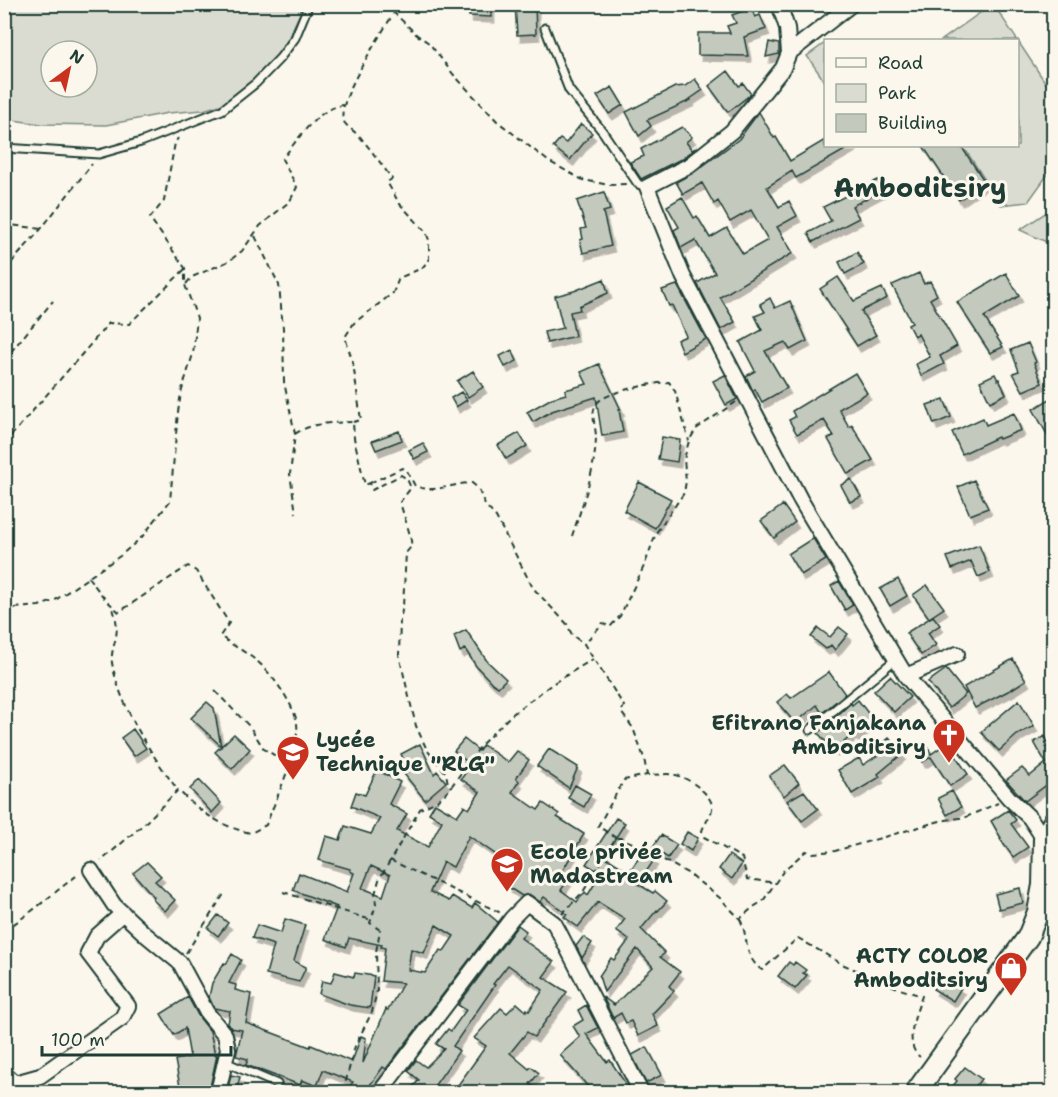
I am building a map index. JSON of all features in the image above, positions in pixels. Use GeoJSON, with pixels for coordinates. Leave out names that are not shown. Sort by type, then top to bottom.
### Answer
{"type":"FeatureCollection","features":[{"type":"Feature","properties":{"kind":"main road"},"geometry":{"type":"LineString","coordinates":[[916,1092],[933,1072],[1028,937],[1038,912],[1043,885],[1044,839],[1053,821]]}},
{"type":"Feature","properties":{"kind":"street"},"geometry":{"type":"LineString","coordinates":[[779,4],[787,28],[789,53],[783,68],[732,131],[688,166],[643,185],[683,276],[800,499],[906,676],[1009,798],[1030,818],[1044,839]]}},
{"type":"Feature","properties":{"kind":"street"},"geometry":{"type":"LineString","coordinates":[[789,53],[852,4]]}},
{"type":"Feature","properties":{"kind":"street"},"geometry":{"type":"LineString","coordinates":[[906,676],[957,654]]}},
{"type":"Feature","properties":{"kind":"street"},"geometry":{"type":"LineString","coordinates":[[91,870],[114,905],[180,963],[207,1013],[225,1035],[228,1049],[218,1092]]}},
{"type":"Feature","properties":{"kind":"street"},"geometry":{"type":"LineString","coordinates":[[380,1092],[512,918],[527,903],[554,923],[641,1092]]}},
{"type":"Feature","properties":{"kind":"street"},"geometry":{"type":"LineString","coordinates":[[4,1074],[15,1083],[40,1076],[123,1018],[129,1006],[88,953],[97,936],[123,913]]}},
{"type":"Feature","properties":{"kind":"lane"},"geometry":{"type":"LineString","coordinates":[[4,148],[99,154],[141,142],[222,110],[256,83],[280,58],[295,38],[309,4]]}},
{"type":"Feature","properties":{"kind":"lane"},"geometry":{"type":"LineString","coordinates":[[545,28],[569,90],[643,185]]}},
{"type":"Feature","properties":{"kind":"lane"},"geometry":{"type":"LineString","coordinates":[[810,730],[896,659]]}},
{"type":"Feature","properties":{"kind":"lane"},"geometry":{"type":"LineString","coordinates":[[225,1062],[277,1084]]}},
{"type":"Feature","properties":{"kind":"path"},"geometry":{"type":"LineString","coordinates":[[385,4],[393,14],[429,43],[453,75],[497,121],[548,162],[584,180],[609,185],[643,185]]}},
{"type":"Feature","properties":{"kind":"path"},"geometry":{"type":"LineString","coordinates":[[296,434],[323,424],[361,420],[353,363],[345,337],[354,323],[393,293],[399,278],[422,268],[429,260],[429,240],[426,232],[399,203],[387,182],[392,178],[360,137],[344,122],[342,114],[343,105],[364,61],[393,14]]}},
{"type":"Feature","properties":{"kind":"path"},"geometry":{"type":"LineString","coordinates":[[185,285],[192,277],[229,261],[243,251],[260,226],[273,218],[290,201],[297,187],[282,159],[312,123],[331,107],[343,105]]}},
{"type":"Feature","properties":{"kind":"path"},"geometry":{"type":"LineString","coordinates":[[4,609],[39,606],[54,601],[120,556],[142,537],[170,501],[178,412],[181,393],[193,354],[197,318],[185,285],[186,268],[150,218],[164,201],[176,143],[185,124]]}},
{"type":"Feature","properties":{"kind":"path"},"geometry":{"type":"LineString","coordinates":[[4,271],[41,229],[99,154]]}},
{"type":"Feature","properties":{"kind":"path"},"geometry":{"type":"LineString","coordinates":[[4,224],[41,229]]}},
{"type":"Feature","properties":{"kind":"path"},"geometry":{"type":"LineString","coordinates":[[255,236],[279,285],[284,381],[296,434],[290,474],[296,513]]}},
{"type":"Feature","properties":{"kind":"path"},"geometry":{"type":"LineString","coordinates":[[4,444],[109,323],[129,324],[186,268]]}},
{"type":"Feature","properties":{"kind":"path"},"geometry":{"type":"LineString","coordinates":[[4,360],[53,301]]}},
{"type":"Feature","properties":{"kind":"path"},"geometry":{"type":"LineString","coordinates":[[572,536],[592,474],[596,436],[594,410],[599,400],[638,386],[669,382],[675,391],[689,441]]}},
{"type":"Feature","properties":{"kind":"path"},"geometry":{"type":"LineString","coordinates":[[584,644],[603,623],[610,627],[620,616],[645,564],[656,534],[684,493],[686,481],[684,459],[689,441],[696,429],[746,395]]}},
{"type":"Feature","properties":{"kind":"path"},"geometry":{"type":"LineString","coordinates":[[353,422],[354,438],[365,485],[402,468],[406,469],[415,486],[425,490],[464,483],[472,483],[478,488],[485,505],[496,517],[533,588],[567,624],[572,635],[584,644],[624,706],[621,712],[633,728],[644,758],[647,776]]}},
{"type":"Feature","properties":{"kind":"path"},"geometry":{"type":"LineString","coordinates":[[370,483],[372,489],[401,475],[407,479],[411,488],[400,502],[402,515],[412,540],[406,553],[399,655],[416,726],[427,750],[447,773],[448,784],[452,787]]}},
{"type":"Feature","properties":{"kind":"path"},"geometry":{"type":"LineString","coordinates":[[88,577],[112,607],[119,612],[188,566],[196,571],[229,623],[219,636],[256,660],[271,674],[298,723],[289,764],[266,825],[251,833],[221,825],[178,790],[126,707],[112,662],[117,621],[112,607]]}},
{"type":"Feature","properties":{"kind":"path"},"geometry":{"type":"LineString","coordinates":[[343,1092],[355,1046],[372,1012],[377,991],[376,952],[380,930],[370,924],[376,905],[375,894],[379,880],[390,860],[420,809],[436,801],[452,787],[482,744],[510,716],[552,684],[593,658]]}},
{"type":"Feature","properties":{"kind":"path"},"geometry":{"type":"LineString","coordinates":[[215,691],[250,727],[264,749],[289,764]]}},
{"type":"Feature","properties":{"kind":"path"},"geometry":{"type":"LineString","coordinates":[[776,883],[747,879],[742,858],[704,837],[702,831],[712,809],[711,801],[703,792],[678,775],[647,776],[624,780],[598,826],[616,838],[635,844],[689,874],[720,898],[740,919],[744,928],[747,951],[762,970],[798,938],[842,964],[922,996],[914,1025],[912,1047],[914,1052],[927,1062],[933,1072]]}},
{"type":"Feature","properties":{"kind":"path"},"geometry":{"type":"LineString","coordinates":[[4,930],[22,919],[52,893],[84,871],[91,870],[145,823],[178,790]]}},
{"type":"Feature","properties":{"kind":"path"},"geometry":{"type":"LineString","coordinates":[[740,919],[763,901],[784,870],[806,851],[813,853],[835,851],[940,821],[966,817],[1009,798]]}},
{"type":"Feature","properties":{"kind":"path"},"geometry":{"type":"LineString","coordinates":[[554,923],[583,892],[616,838]]}},
{"type":"Feature","properties":{"kind":"path"},"geometry":{"type":"LineString","coordinates":[[390,860],[512,918]]}},
{"type":"Feature","properties":{"kind":"path"},"geometry":{"type":"LineString","coordinates":[[284,892],[371,920]]}},
{"type":"Feature","properties":{"kind":"path"},"geometry":{"type":"LineString","coordinates":[[180,963],[225,894]]}},
{"type":"Feature","properties":{"kind":"green space"},"geometry":{"type":"Polygon","coordinates":[[[5,5],[304,5],[283,49],[254,79],[223,104],[203,110],[168,113],[106,125],[42,124],[5,119],[5,5]]]}},
{"type":"Feature","properties":{"kind":"green space"},"geometry":{"type":"Polygon","coordinates":[[[994,5],[1016,39],[943,39],[994,5]]]}},
{"type":"Feature","properties":{"kind":"green space"},"geometry":{"type":"Polygon","coordinates":[[[1019,43],[1053,94],[1053,167],[1028,202],[1001,205],[967,152],[959,147],[1019,147],[1019,43]]]}},
{"type":"Feature","properties":{"kind":"green space"},"geometry":{"type":"Polygon","coordinates":[[[824,44],[824,81],[807,56],[824,44]]]}},
{"type":"Feature","properties":{"kind":"green space"},"geometry":{"type":"Polygon","coordinates":[[[1053,208],[1053,245],[1020,230],[1053,208]]]}},
{"type":"Feature","properties":{"kind":"building"},"geometry":{"type":"Polygon","coordinates":[[[470,4],[491,4],[491,17],[469,16],[470,4]]]}},
{"type":"Feature","properties":{"kind":"building"},"geometry":{"type":"Polygon","coordinates":[[[515,4],[535,4],[536,34],[517,35],[515,4]]]}},
{"type":"Feature","properties":{"kind":"building"},"geometry":{"type":"Polygon","coordinates":[[[751,8],[755,17],[760,15],[766,29],[744,37],[748,56],[698,55],[698,33],[730,33],[727,26],[736,23],[732,15],[751,8]]]}},
{"type":"Feature","properties":{"kind":"building"},"geometry":{"type":"Polygon","coordinates":[[[769,42],[779,44],[779,54],[766,57],[769,42]]]}},
{"type":"Feature","properties":{"kind":"building"},"geometry":{"type":"Polygon","coordinates":[[[728,71],[739,86],[743,83],[751,94],[728,112],[709,86],[728,71]]]}},
{"type":"Feature","properties":{"kind":"building"},"geometry":{"type":"Polygon","coordinates":[[[695,79],[703,90],[691,100],[647,120],[651,126],[639,136],[626,112],[675,87],[685,86],[695,79]]]}},
{"type":"Feature","properties":{"kind":"building"},"geometry":{"type":"Polygon","coordinates":[[[612,87],[623,105],[609,114],[597,96],[612,87]]]}},
{"type":"Feature","properties":{"kind":"building"},"geometry":{"type":"Polygon","coordinates":[[[759,112],[790,161],[824,141],[824,147],[850,147],[796,178],[792,171],[767,187],[779,207],[789,201],[797,216],[777,227],[793,253],[720,297],[735,322],[721,330],[697,283],[715,273],[695,240],[681,248],[674,230],[679,227],[667,206],[682,197],[694,218],[697,216],[710,238],[727,228],[743,254],[768,240],[751,210],[730,222],[718,201],[714,204],[702,183],[683,194],[676,182],[693,173],[739,139],[759,112]]]}},
{"type":"Feature","properties":{"kind":"building"},"geometry":{"type":"Polygon","coordinates":[[[581,124],[592,133],[570,160],[553,147],[560,139],[566,143],[581,124]]]}},
{"type":"Feature","properties":{"kind":"building"},"geometry":{"type":"Polygon","coordinates":[[[682,127],[692,137],[686,142],[692,150],[698,146],[683,158],[641,179],[630,162],[644,156],[641,149],[682,127]]]}},
{"type":"Feature","properties":{"kind":"building"},"geometry":{"type":"Polygon","coordinates":[[[924,147],[962,147],[985,182],[959,200],[924,147]]]}},
{"type":"Feature","properties":{"kind":"building"},"geometry":{"type":"Polygon","coordinates":[[[878,180],[883,190],[852,206],[859,218],[813,242],[808,233],[831,221],[823,207],[878,180]]]}},
{"type":"Feature","properties":{"kind":"building"},"geometry":{"type":"Polygon","coordinates":[[[604,192],[610,210],[603,212],[611,246],[583,253],[580,240],[583,239],[581,229],[586,228],[577,201],[604,192]]]}},
{"type":"Feature","properties":{"kind":"building"},"geometry":{"type":"Polygon","coordinates":[[[857,252],[864,264],[845,274],[839,262],[857,252]]]}},
{"type":"Feature","properties":{"kind":"building"},"geometry":{"type":"Polygon","coordinates":[[[919,273],[924,284],[930,281],[937,295],[930,299],[957,346],[940,356],[944,364],[921,376],[916,364],[930,357],[918,334],[914,336],[908,325],[912,323],[892,285],[919,273]]]}},
{"type":"Feature","properties":{"kind":"building"},"geometry":{"type":"Polygon","coordinates":[[[1006,273],[1019,296],[984,317],[1003,347],[990,353],[957,302],[1006,273]]]}},
{"type":"Feature","properties":{"kind":"building"},"geometry":{"type":"Polygon","coordinates":[[[838,277],[854,301],[882,288],[887,298],[861,311],[876,335],[857,346],[820,289],[838,277]]]}},
{"type":"Feature","properties":{"kind":"building"},"geometry":{"type":"Polygon","coordinates":[[[604,279],[608,293],[579,306],[580,310],[570,312],[575,336],[547,343],[544,332],[563,328],[555,296],[604,279]]]}},
{"type":"Feature","properties":{"kind":"building"},"geometry":{"type":"Polygon","coordinates":[[[677,285],[706,339],[682,352],[677,340],[686,336],[672,305],[669,306],[662,290],[677,285]]]}},
{"type":"Feature","properties":{"kind":"building"},"geometry":{"type":"Polygon","coordinates":[[[770,298],[775,308],[790,301],[807,341],[790,350],[785,342],[765,351],[787,388],[762,402],[755,389],[753,391],[746,376],[755,371],[740,342],[762,330],[755,316],[765,312],[760,304],[770,298]]]}},
{"type":"Feature","properties":{"kind":"building"},"geometry":{"type":"Polygon","coordinates":[[[1028,343],[1042,383],[1023,391],[1013,373],[1019,371],[1011,350],[1028,343]]]}},
{"type":"Feature","properties":{"kind":"building"},"geometry":{"type":"Polygon","coordinates":[[[512,350],[517,361],[505,367],[500,356],[512,350]]]}},
{"type":"Feature","properties":{"kind":"building"},"geometry":{"type":"Polygon","coordinates":[[[599,364],[621,410],[619,410],[623,432],[602,436],[596,397],[552,411],[533,422],[527,412],[552,398],[566,394],[565,390],[587,384],[581,372],[599,364]]]}},
{"type":"Feature","properties":{"kind":"building"},"geometry":{"type":"Polygon","coordinates":[[[473,371],[483,387],[468,397],[457,381],[473,371]]]}},
{"type":"Feature","properties":{"kind":"building"},"geometry":{"type":"Polygon","coordinates":[[[855,373],[867,393],[839,409],[849,427],[852,425],[873,460],[848,474],[828,439],[834,436],[824,420],[797,434],[789,420],[795,417],[792,411],[855,373]]]}},
{"type":"Feature","properties":{"kind":"building"},"geometry":{"type":"Polygon","coordinates":[[[995,374],[1006,394],[990,402],[980,381],[995,374]]]}},
{"type":"Feature","properties":{"kind":"building"},"geometry":{"type":"Polygon","coordinates":[[[725,375],[737,399],[726,405],[713,381],[725,375]]]}},
{"type":"Feature","properties":{"kind":"building"},"geometry":{"type":"Polygon","coordinates":[[[461,392],[467,400],[456,407],[451,398],[461,392]]]}},
{"type":"Feature","properties":{"kind":"building"},"geometry":{"type":"Polygon","coordinates":[[[1053,397],[1053,445],[1033,409],[1053,397]]]}},
{"type":"Feature","properties":{"kind":"building"},"geometry":{"type":"Polygon","coordinates":[[[944,399],[951,417],[934,424],[927,405],[944,399]]]}},
{"type":"Feature","properties":{"kind":"building"},"geometry":{"type":"Polygon","coordinates":[[[1014,413],[1021,430],[999,439],[998,437],[962,454],[952,432],[983,418],[986,425],[1014,413]]]}},
{"type":"Feature","properties":{"kind":"building"},"geometry":{"type":"Polygon","coordinates":[[[399,431],[402,440],[376,450],[372,441],[399,431]]]}},
{"type":"Feature","properties":{"kind":"building"},"geometry":{"type":"Polygon","coordinates":[[[519,433],[527,446],[506,459],[498,445],[519,433]]]}},
{"type":"Feature","properties":{"kind":"building"},"geometry":{"type":"Polygon","coordinates":[[[662,437],[680,440],[677,462],[658,459],[662,437]]]}},
{"type":"Feature","properties":{"kind":"building"},"geometry":{"type":"Polygon","coordinates":[[[423,443],[428,452],[414,459],[409,450],[423,443]]]}},
{"type":"Feature","properties":{"kind":"building"},"geometry":{"type":"Polygon","coordinates":[[[851,479],[861,497],[850,502],[841,485],[851,479]]]}},
{"type":"Feature","properties":{"kind":"building"},"geometry":{"type":"Polygon","coordinates":[[[974,480],[988,508],[970,515],[958,487],[974,480]]]}},
{"type":"Feature","properties":{"kind":"building"},"geometry":{"type":"Polygon","coordinates":[[[639,482],[671,499],[655,528],[624,511],[639,482]]]}},
{"type":"Feature","properties":{"kind":"building"},"geometry":{"type":"Polygon","coordinates":[[[783,505],[795,522],[774,538],[761,521],[783,505]]]}},
{"type":"Feature","properties":{"kind":"building"},"geometry":{"type":"Polygon","coordinates":[[[813,538],[826,560],[801,575],[788,554],[813,538]]]}},
{"type":"Feature","properties":{"kind":"building"},"geometry":{"type":"Polygon","coordinates":[[[979,545],[990,572],[978,577],[971,561],[952,569],[947,557],[979,545]]]}},
{"type":"Feature","properties":{"kind":"building"},"geometry":{"type":"Polygon","coordinates":[[[898,579],[907,596],[890,606],[880,589],[898,579]]]}},
{"type":"Feature","properties":{"kind":"building"},"geometry":{"type":"Polygon","coordinates":[[[839,581],[853,605],[845,610],[831,586],[839,581]]]}},
{"type":"Feature","properties":{"kind":"building"},"geometry":{"type":"Polygon","coordinates":[[[927,585],[944,608],[929,618],[913,595],[927,585]]]}},
{"type":"Feature","properties":{"kind":"building"},"geometry":{"type":"Polygon","coordinates":[[[933,616],[940,625],[928,633],[936,645],[921,655],[906,633],[933,616]]]}},
{"type":"Feature","properties":{"kind":"building"},"geometry":{"type":"Polygon","coordinates":[[[839,627],[848,634],[835,650],[831,645],[826,649],[811,637],[818,628],[830,637],[839,627]]]}},
{"type":"Feature","properties":{"kind":"building"},"geometry":{"type":"Polygon","coordinates":[[[466,630],[487,661],[506,679],[498,687],[476,666],[465,649],[460,652],[454,636],[466,630]]]}},
{"type":"Feature","properties":{"kind":"building"},"geometry":{"type":"Polygon","coordinates":[[[1013,659],[1026,680],[975,708],[964,687],[1013,659]]]}},
{"type":"Feature","properties":{"kind":"building"},"geometry":{"type":"Polygon","coordinates":[[[946,669],[966,694],[949,708],[928,682],[946,669]]]}},
{"type":"Feature","properties":{"kind":"building"},"geometry":{"type":"Polygon","coordinates":[[[829,672],[845,694],[822,713],[817,705],[795,723],[777,702],[787,694],[791,698],[829,672]]]}},
{"type":"Feature","properties":{"kind":"building"},"geometry":{"type":"Polygon","coordinates":[[[890,676],[910,697],[894,712],[874,691],[890,676]]]}},
{"type":"Feature","properties":{"kind":"building"},"geometry":{"type":"Polygon","coordinates":[[[858,700],[874,721],[855,736],[853,734],[834,751],[818,733],[851,703],[852,705],[858,700]]]}},
{"type":"Feature","properties":{"kind":"building"},"geometry":{"type":"Polygon","coordinates":[[[1019,700],[1034,726],[1017,735],[999,751],[981,732],[1019,700]]]}},
{"type":"Feature","properties":{"kind":"building"},"geometry":{"type":"Polygon","coordinates":[[[207,702],[214,708],[221,746],[191,718],[207,702]]]}},
{"type":"Feature","properties":{"kind":"building"},"geometry":{"type":"Polygon","coordinates":[[[133,729],[146,748],[134,756],[121,738],[133,729]]]}},
{"type":"Feature","properties":{"kind":"building"},"geometry":{"type":"Polygon","coordinates":[[[234,734],[250,749],[232,769],[215,752],[234,734]]]}},
{"type":"Feature","properties":{"kind":"building"},"geometry":{"type":"Polygon","coordinates":[[[1045,736],[1053,753],[1053,780],[1025,801],[1006,780],[1022,768],[1030,776],[1046,763],[1034,742],[1045,736]]]}},
{"type":"Feature","properties":{"kind":"building"},"geometry":{"type":"Polygon","coordinates":[[[889,738],[902,754],[878,774],[880,777],[852,794],[838,770],[859,758],[863,765],[881,753],[877,748],[889,738]]]}},
{"type":"Feature","properties":{"kind":"building"},"geometry":{"type":"Polygon","coordinates":[[[464,739],[479,751],[483,745],[508,762],[517,751],[529,760],[516,778],[519,781],[512,792],[538,810],[543,803],[559,814],[557,817],[584,834],[560,875],[568,880],[561,890],[577,902],[585,892],[588,895],[601,873],[586,864],[616,818],[625,823],[604,856],[629,872],[643,852],[654,860],[638,884],[653,893],[655,891],[667,901],[641,929],[665,953],[660,957],[680,972],[669,986],[674,991],[652,1014],[658,1026],[638,1036],[631,1021],[626,1023],[621,1013],[613,1018],[603,997],[614,1005],[653,967],[637,949],[604,992],[599,976],[611,958],[614,960],[629,940],[616,931],[625,919],[598,902],[578,927],[564,917],[567,914],[544,897],[540,902],[529,894],[522,896],[508,887],[515,877],[497,866],[502,859],[469,836],[453,867],[443,862],[430,892],[449,901],[452,896],[472,908],[475,903],[498,922],[386,1069],[383,1067],[365,1092],[346,1092],[353,1082],[323,1070],[317,1086],[302,1080],[300,1085],[246,1065],[248,1059],[236,1056],[242,1030],[231,1028],[228,1024],[230,1011],[214,1008],[209,997],[212,983],[232,954],[241,960],[229,983],[236,985],[235,990],[251,994],[246,1023],[352,1062],[361,1036],[366,1038],[363,1063],[386,1009],[388,1010],[403,983],[381,981],[385,948],[381,947],[382,945],[349,938],[346,947],[325,939],[337,907],[293,890],[299,873],[347,892],[354,873],[350,869],[319,860],[326,836],[340,840],[345,826],[371,834],[380,818],[351,806],[356,792],[365,795],[377,770],[400,782],[389,804],[407,814],[397,831],[428,847],[442,821],[429,813],[435,803],[457,816],[464,806],[469,809],[480,792],[461,779],[471,765],[454,751],[464,739]],[[371,866],[362,888],[383,896],[390,875],[371,866]],[[436,925],[424,953],[411,949],[408,970],[425,973],[440,950],[444,951],[454,936],[436,925]]]}},
{"type":"Feature","properties":{"kind":"building"},"geometry":{"type":"Polygon","coordinates":[[[947,743],[968,774],[950,786],[931,757],[922,762],[916,750],[927,745],[931,754],[947,743]]]}},
{"type":"Feature","properties":{"kind":"building"},"geometry":{"type":"Polygon","coordinates":[[[420,744],[434,774],[437,771],[446,782],[425,800],[404,774],[409,771],[401,754],[420,744]]]}},
{"type":"Feature","properties":{"kind":"building"},"geometry":{"type":"Polygon","coordinates":[[[549,749],[578,767],[569,788],[537,766],[549,749]]]}},
{"type":"Feature","properties":{"kind":"building"},"geometry":{"type":"Polygon","coordinates":[[[785,765],[799,783],[784,796],[769,776],[785,765]]]}},
{"type":"Feature","properties":{"kind":"building"},"geometry":{"type":"Polygon","coordinates":[[[199,780],[221,803],[212,813],[190,789],[199,780]]]}},
{"type":"Feature","properties":{"kind":"building"},"geometry":{"type":"Polygon","coordinates":[[[575,785],[591,794],[584,807],[568,798],[575,785]]]}},
{"type":"Feature","properties":{"kind":"building"},"geometry":{"type":"Polygon","coordinates":[[[804,791],[818,809],[802,821],[787,801],[804,791]]]}},
{"type":"Feature","properties":{"kind":"building"},"geometry":{"type":"Polygon","coordinates":[[[952,791],[961,807],[947,815],[938,798],[952,791]]]}},
{"type":"Feature","properties":{"kind":"building"},"geometry":{"type":"Polygon","coordinates":[[[1008,810],[1016,820],[1011,824],[1028,847],[1013,857],[991,821],[1008,810]]]}},
{"type":"Feature","properties":{"kind":"building"},"geometry":{"type":"Polygon","coordinates":[[[687,832],[698,838],[691,851],[680,844],[687,832]]]}},
{"type":"Feature","properties":{"kind":"building"},"geometry":{"type":"Polygon","coordinates":[[[661,835],[677,845],[668,858],[652,848],[661,835]]]}},
{"type":"Feature","properties":{"kind":"building"},"geometry":{"type":"Polygon","coordinates":[[[729,855],[742,864],[732,879],[719,869],[729,855]]]}},
{"type":"Feature","properties":{"kind":"building"},"geometry":{"type":"Polygon","coordinates":[[[147,862],[161,876],[155,881],[175,900],[165,911],[153,900],[154,897],[133,873],[147,862]]]}},
{"type":"Feature","properties":{"kind":"building"},"geometry":{"type":"Polygon","coordinates":[[[1020,888],[1023,903],[999,909],[995,894],[1020,888]]]}},
{"type":"Feature","properties":{"kind":"building"},"geometry":{"type":"Polygon","coordinates":[[[218,915],[228,923],[218,936],[208,928],[218,915]]]}},
{"type":"Feature","properties":{"kind":"building"},"geometry":{"type":"Polygon","coordinates":[[[285,919],[305,925],[294,961],[306,967],[299,982],[266,974],[274,945],[252,938],[257,925],[281,933],[285,919]]]}},
{"type":"Feature","properties":{"kind":"building"},"geometry":{"type":"Polygon","coordinates":[[[518,925],[526,931],[521,938],[554,962],[543,977],[567,992],[534,1037],[527,1032],[510,1053],[529,1069],[531,1067],[539,1073],[530,1084],[540,1092],[453,1092],[486,1046],[474,1038],[501,1008],[507,1013],[517,1003],[529,1011],[543,990],[508,965],[453,1046],[459,1051],[430,1092],[408,1092],[419,1080],[408,1071],[416,1060],[426,1067],[444,1049],[436,1044],[448,1029],[451,1031],[466,1010],[458,1005],[518,925]]]}},
{"type":"Feature","properties":{"kind":"building"},"geometry":{"type":"Polygon","coordinates":[[[583,937],[592,943],[582,958],[576,946],[583,937]]]}},
{"type":"Feature","properties":{"kind":"building"},"geometry":{"type":"Polygon","coordinates":[[[789,962],[793,965],[795,962],[806,970],[803,973],[807,975],[795,989],[778,976],[789,962]]]}},
{"type":"Feature","properties":{"kind":"building"},"geometry":{"type":"Polygon","coordinates":[[[335,972],[354,977],[355,973],[374,976],[370,1008],[350,1005],[319,994],[322,981],[331,983],[335,972]]]}},
{"type":"Feature","properties":{"kind":"building"},"geometry":{"type":"Polygon","coordinates":[[[940,976],[961,988],[953,1001],[933,989],[940,976]]]}},
{"type":"Feature","properties":{"kind":"building"},"geometry":{"type":"Polygon","coordinates":[[[188,997],[210,1031],[215,1055],[217,1055],[209,1092],[193,1089],[193,1092],[181,1092],[175,1060],[190,1057],[185,1028],[174,1035],[161,1014],[188,997]]]}},
{"type":"Feature","properties":{"kind":"building"},"geometry":{"type":"Polygon","coordinates":[[[586,1005],[598,1028],[586,1034],[607,1062],[610,1060],[631,1092],[602,1092],[598,1086],[592,1091],[560,1055],[580,1037],[573,1026],[583,1020],[578,1010],[586,1005]]]}},
{"type":"Feature","properties":{"kind":"building"},"geometry":{"type":"Polygon","coordinates":[[[647,1047],[662,1075],[646,1083],[632,1055],[647,1047]]]}},
{"type":"Feature","properties":{"kind":"building"},"geometry":{"type":"Polygon","coordinates":[[[965,1067],[981,1079],[971,1092],[958,1092],[952,1087],[957,1081],[955,1079],[965,1067]]]}},
{"type":"Feature","properties":{"kind":"building"},"geometry":{"type":"Polygon","coordinates":[[[231,1075],[240,1077],[236,1092],[227,1092],[231,1075]]]}},
{"type":"Feature","properties":{"kind":"place","name":"Efitrano Fanjakana Amboditsiry"},"geometry":{"type":"Point","coordinates":[949,764]}},
{"type":"Feature","properties":{"kind":"place","name":"Lycée Technique \"RLG\""},"geometry":{"type":"Point","coordinates":[293,781]}},
{"type":"Feature","properties":{"kind":"place","name":"Ecole privée Madastream"},"geometry":{"type":"Point","coordinates":[507,893]}},
{"type":"Feature","properties":{"kind":"place","name":"ACTY COLOR Amboditsiry"},"geometry":{"type":"Point","coordinates":[1011,997]}},
{"type":"Feature","properties":{"kind":"district","name":"Amboditsiry"},"geometry":{"type":"Point","coordinates":[920,188]}}]}
